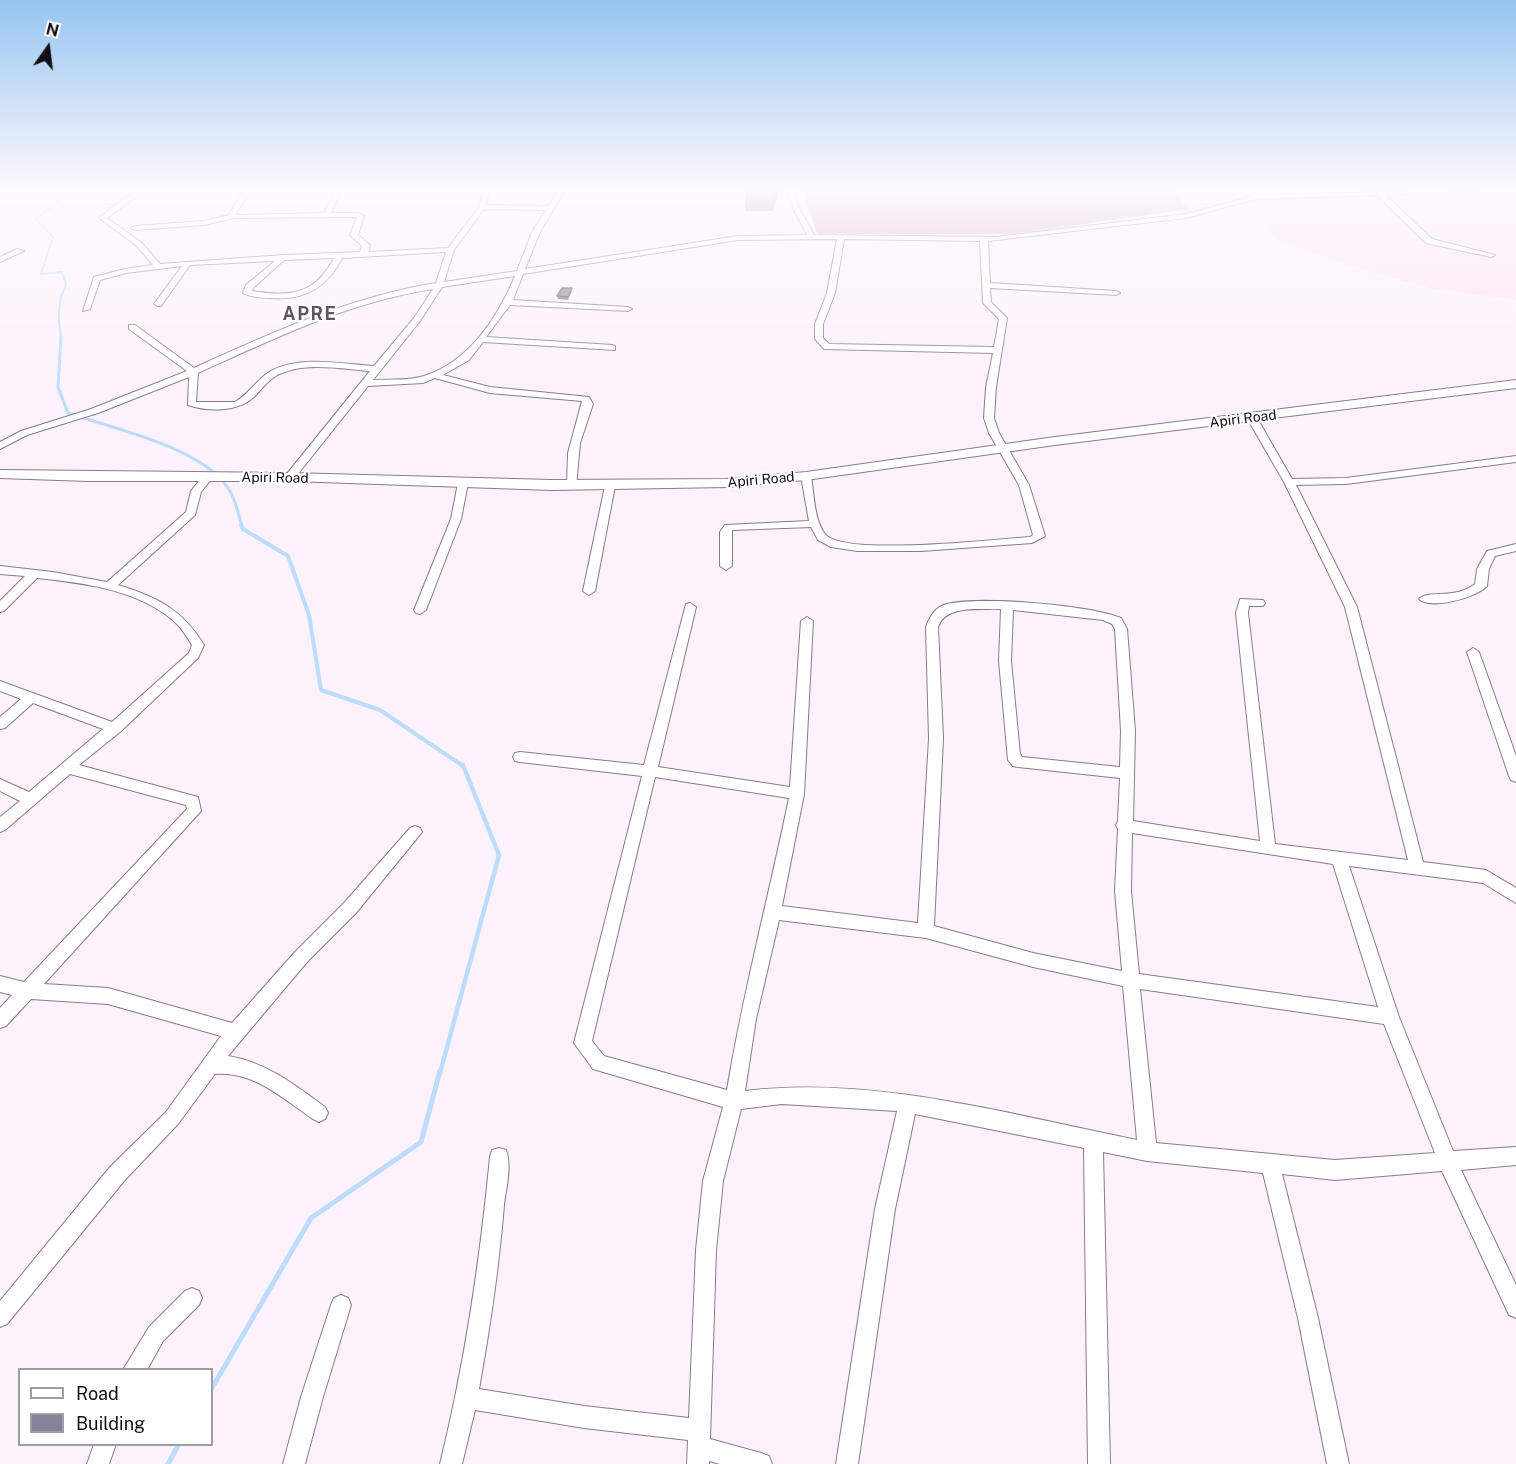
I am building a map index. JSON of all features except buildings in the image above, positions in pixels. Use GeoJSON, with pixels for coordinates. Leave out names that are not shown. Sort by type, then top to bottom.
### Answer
{"type":"FeatureCollection","features":[{"type":"Feature","properties":{"kind":"street"},"geometry":{"type":"LineString","coordinates":[[153,258],[158,266]]}},
{"type":"Feature","properties":{"kind":"street"},"geometry":{"type":"LineString","coordinates":[[86,309],[98,279],[158,266],[263,258]]}},
{"type":"Feature","properties":{"kind":"street"},"geometry":{"type":"LineString","coordinates":[[282,258],[249,287],[247,293],[293,295],[314,291],[332,274],[338,258]]}},
{"type":"Feature","properties":{"kind":"street"},"geometry":{"type":"LineString","coordinates":[[290,477],[307,453],[368,383],[440,284],[448,258]]}},
{"type":"Feature","properties":{"kind":"street"},"geometry":{"type":"LineString","coordinates":[[368,383],[397,383],[437,376],[466,358],[508,302],[524,258]]}},
{"type":"Feature","properties":{"kind":"street"},"geometry":{"type":"LineString","coordinates":[[0,446],[13,438],[90,413],[194,372],[327,312],[358,302],[440,284],[604,258]]}},
{"type":"Feature","properties":{"kind":"street"},"geometry":{"type":"LineString","coordinates":[[837,258],[831,293],[819,324],[819,339],[827,346],[998,350]]}},
{"type":"Feature","properties":{"kind":"street"},"geometry":{"type":"LineString","coordinates":[[806,476],[815,524],[826,542],[839,546],[877,550],[1032,540],[1040,536],[1023,484],[994,433],[989,418],[1003,318],[987,303],[985,258]]}},
{"type":"Feature","properties":{"kind":"street"},"geometry":{"type":"LineString","coordinates":[[158,304],[188,263]]}},
{"type":"Feature","properties":{"kind":"street"},"geometry":{"type":"LineString","coordinates":[[986,285],[1116,293]]}},
{"type":"Feature","properties":{"kind":"street"},"geometry":{"type":"LineString","coordinates":[[508,302],[628,309]]}},
{"type":"Feature","properties":{"kind":"street"},"geometry":{"type":"LineString","coordinates":[[132,327],[194,372]]}},
{"type":"Feature","properties":{"kind":"street"},"geometry":{"type":"LineString","coordinates":[[480,339],[612,348]]}},
{"type":"Feature","properties":{"kind":"street"},"geometry":{"type":"LineString","coordinates":[[194,372],[192,403],[228,405],[243,402],[273,373],[281,369],[299,367],[378,369]]}},
{"type":"Feature","properties":{"kind":"street"},"geometry":{"type":"LineString","coordinates":[[437,376],[490,390],[586,399],[588,404],[576,436],[570,464],[572,485]]}},
{"type":"Feature","properties":{"kind":"street","name":"Apiri Road"},"geometry":{"type":"LineString","coordinates":[[0,474],[290,477],[610,486],[726,483],[806,476],[1516,384]]}},
{"type":"Feature","properties":{"kind":"street"},"geometry":{"type":"LineString","coordinates":[[1252,418],[1289,482],[1351,608],[1417,867]]}},
{"type":"Feature","properties":{"kind":"street"},"geometry":{"type":"LineString","coordinates":[[1289,482],[1346,481],[1516,459]]}},
{"type":"Feature","properties":{"kind":"street"},"geometry":{"type":"LineString","coordinates":[[110,585],[191,513],[196,491],[208,477]]}},
{"type":"Feature","properties":{"kind":"street"},"geometry":{"type":"LineString","coordinates":[[420,610],[451,536],[463,483]]}},
{"type":"Feature","properties":{"kind":"street"},"geometry":{"type":"LineString","coordinates":[[589,591],[610,486]]}},
{"type":"Feature","properties":{"kind":"street"},"geometry":{"type":"LineString","coordinates":[[726,566],[725,532],[729,527],[815,524]]}},
{"type":"Feature","properties":{"kind":"street"},"geometry":{"type":"LineString","coordinates":[[1425,599],[1455,598],[1470,593],[1481,586],[1483,569],[1491,554],[1516,547]]}},
{"type":"Feature","properties":{"kind":"street"},"geometry":{"type":"LineString","coordinates":[[0,570],[110,585],[151,601],[176,615],[191,629],[198,645],[194,655],[114,728],[0,826]]}},
{"type":"Feature","properties":{"kind":"street"},"geometry":{"type":"LineString","coordinates":[[0,608],[34,574]]}},
{"type":"Feature","properties":{"kind":"street"},"geometry":{"type":"LineString","coordinates":[[1259,603],[1244,602],[1242,613],[1268,849]]}},
{"type":"Feature","properties":{"kind":"street"},"geometry":{"type":"LineString","coordinates":[[1007,605],[1005,661],[1013,756],[1018,762],[1127,773]]}},
{"type":"Feature","properties":{"kind":"street"},"geometry":{"type":"LineString","coordinates":[[926,931],[936,739],[932,627],[936,616],[948,608],[1007,605],[1105,616],[1117,621],[1121,629],[1128,731],[1123,891],[1147,1152]]}},
{"type":"Feature","properties":{"kind":"street"},"geometry":{"type":"LineString","coordinates":[[690,607],[583,1043],[599,1063],[734,1101],[782,1095],[812,1095],[908,1103],[1147,1152],[1335,1170],[1516,1156]]}},
{"type":"Feature","properties":{"kind":"street"},"geometry":{"type":"LineString","coordinates":[[699,1447],[708,1215],[712,1181],[734,1101],[747,1019],[773,912],[797,794],[807,621]]}},
{"type":"Feature","properties":{"kind":"street"},"geometry":{"type":"LineString","coordinates":[[1473,652],[1516,776]]}},
{"type":"Feature","properties":{"kind":"street"},"geometry":{"type":"LineString","coordinates":[[0,686],[114,728]]}},
{"type":"Feature","properties":{"kind":"street"},"geometry":{"type":"LineString","coordinates":[[0,724],[30,698]]}},
{"type":"Feature","properties":{"kind":"street"},"geometry":{"type":"LineString","coordinates":[[520,757],[650,771],[797,794]]}},
{"type":"Feature","properties":{"kind":"street"},"geometry":{"type":"LineString","coordinates":[[0,1020],[194,811],[193,801],[68,768]]}},
{"type":"Feature","properties":{"kind":"street"},"geometry":{"type":"LineString","coordinates":[[0,785],[30,799]]}},
{"type":"Feature","properties":{"kind":"street"},"geometry":{"type":"LineString","coordinates":[[1124,825],[1268,849],[1486,877],[1516,896]]}},
{"type":"Feature","properties":{"kind":"street"},"geometry":{"type":"LineString","coordinates":[[0,1317],[117,1174],[172,1118],[235,1032],[301,957],[350,908],[415,832]]}},
{"type":"Feature","properties":{"kind":"street"},"geometry":{"type":"LineString","coordinates":[[1340,859],[1390,1017],[1448,1162],[1516,1308]]}},
{"type":"Feature","properties":{"kind":"street"},"geometry":{"type":"LineString","coordinates":[[773,912],[926,931],[1033,960],[1130,980],[1390,1017]]}},
{"type":"Feature","properties":{"kind":"street"},"geometry":{"type":"LineString","coordinates":[[0,984],[28,991],[108,996],[235,1032]]}},
{"type":"Feature","properties":{"kind":"street"},"geometry":{"type":"LineString","coordinates":[[211,1066],[223,1064],[254,1070],[319,1113]]}},
{"type":"Feature","properties":{"kind":"street"},"geometry":{"type":"LineString","coordinates":[[847,1464],[883,1220],[908,1103]]}},
{"type":"Feature","properties":{"kind":"street"},"geometry":{"type":"LineString","coordinates":[[1093,1142],[1099,1464]]}},
{"type":"Feature","properties":{"kind":"street"},"geometry":{"type":"LineString","coordinates":[[452,1464],[468,1398],[491,1250],[499,1157]]}},
{"type":"Feature","properties":{"kind":"street"},"geometry":{"type":"LineString","coordinates":[[1270,1164],[1308,1318],[1338,1464]]}},
{"type":"Feature","properties":{"kind":"street"},"geometry":{"type":"LineString","coordinates":[[135,1368],[156,1334],[192,1298]]}},
{"type":"Feature","properties":{"kind":"street"},"geometry":{"type":"LineString","coordinates":[[294,1464],[341,1305]]}},
{"type":"Feature","properties":{"kind":"street"},"geometry":{"type":"LineString","coordinates":[[468,1398],[584,1417],[761,1464]]}},
{"type":"Feature","properties":{"kind":"street"},"geometry":{"type":"LineString","coordinates":[[98,1464],[104,1446]]}},
{"type":"Feature","properties":{"kind":"shaded area"},"geometry":{"type":"Polygon","coordinates":[[[1330,258],[1516,258],[1516,300],[1429,288],[1330,258]]]}},
{"type":"Feature","properties":{"kind":"waterway"},"geometry":{"type":"LineString","coordinates":[[46,258],[41,274],[62,272],[66,285],[59,311],[61,338]]}},
{"type":"Feature","properties":{"kind":"waterway"},"geometry":{"type":"LineString","coordinates":[[61,338],[58,387],[68,413],[133,433],[179,451],[200,463],[217,476],[230,491],[242,526]]}},
{"type":"Feature","properties":{"kind":"waterway"},"geometry":{"type":"LineString","coordinates":[[241,525],[243,529],[288,556],[309,615],[321,690],[380,710],[463,766]]}},
{"type":"Feature","properties":{"kind":"waterway"},"geometry":{"type":"LineString","coordinates":[[440,1073],[499,855],[463,765]]}},
{"type":"Feature","properties":{"kind":"waterway"},"geometry":{"type":"LineString","coordinates":[[213,1386],[311,1218],[421,1142],[440,1071]]}},
{"type":"Feature","properties":{"kind":"waterway"},"geometry":{"type":"LineString","coordinates":[[168,1464],[178,1446]]}},
{"type":"Feature","properties":{"kind":"district","name":"APRE"},"geometry":{"type":"Point","coordinates":[310,314]}}]}
